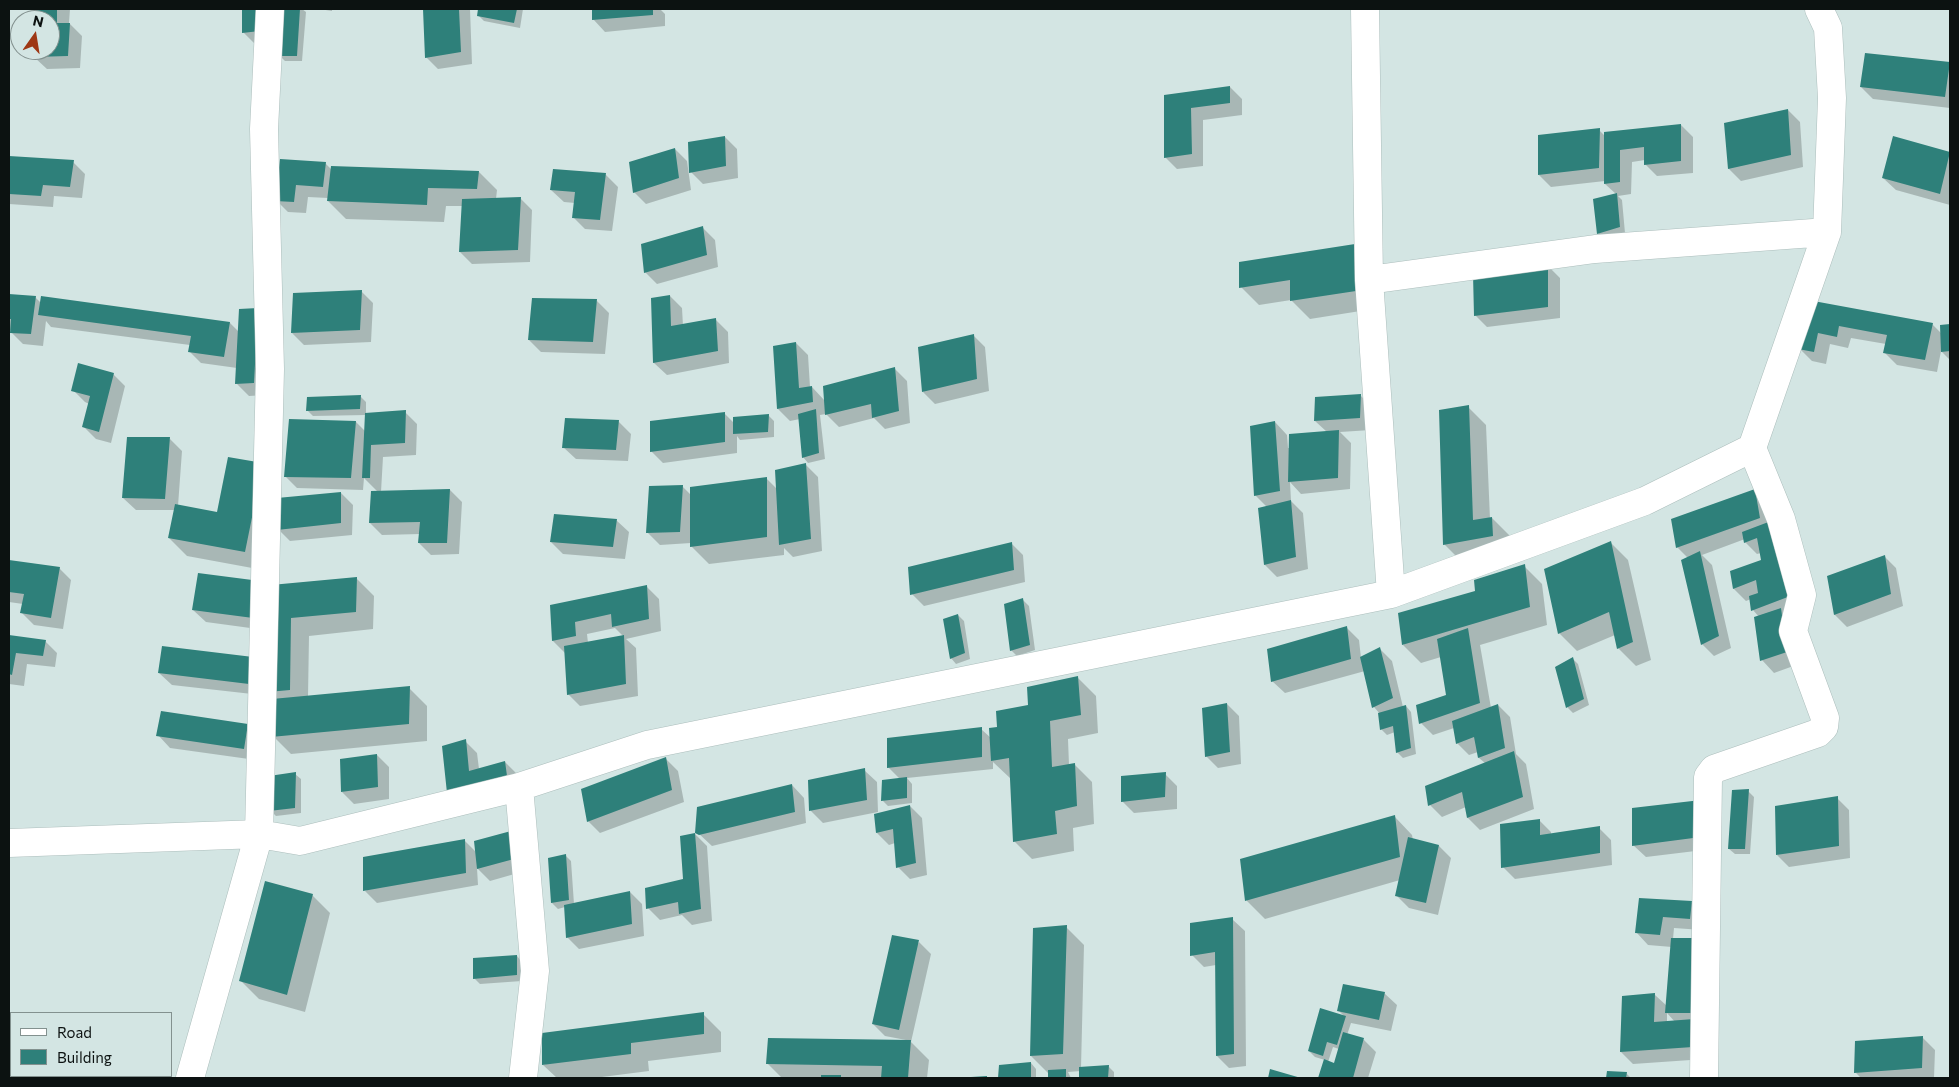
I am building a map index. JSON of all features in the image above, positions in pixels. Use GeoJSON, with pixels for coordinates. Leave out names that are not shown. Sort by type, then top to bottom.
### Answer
{"type":"FeatureCollection","features":[{"type":"Feature","properties":{"kind":"street"},"geometry":{"type":"LineString","coordinates":[[190,1078],[259,834],[270,369],[264,129],[270,9]]}},
{"type":"Feature","properties":{"kind":"street"},"geometry":{"type":"LineString","coordinates":[[1365,9],[1369,280],[1391,594]]}},
{"type":"Feature","properties":{"kind":"street"},"geometry":{"type":"LineString","coordinates":[[1704,1078],[1708,778],[1714,769],[1818,734],[1824,727],[1824,718],[1793,631],[1793,624],[1802,595],[1781,519],[1752,448],[1827,232],[1832,98],[1828,28],[1819,9]]}},
{"type":"Feature","properties":{"kind":"street"},"geometry":{"type":"LineString","coordinates":[[1369,280],[1595,250],[1827,232]]}},
{"type":"Feature","properties":{"kind":"street"},"geometry":{"type":"LineString","coordinates":[[9,843],[259,834],[300,841],[519,787],[647,745],[1391,594],[1645,501],[1752,448]]}},
{"type":"Feature","properties":{"kind":"street"},"geometry":{"type":"LineString","coordinates":[[519,787],[535,971],[523,1078]]}},
{"type":"Feature","properties":{"kind":"building"},"geometry":{"type":"Polygon","coordinates":[[[36,9],[57,9],[57,10],[36,9]]]}},
{"type":"Feature","properties":{"kind":"building"},"geometry":{"type":"Polygon","coordinates":[[[242,9],[260,9],[260,31],[242,33],[242,9]]]}},
{"type":"Feature","properties":{"kind":"building"},"geometry":{"type":"Polygon","coordinates":[[[281,9],[300,9],[297,56],[278,56],[281,9]]]}},
{"type":"Feature","properties":{"kind":"building"},"geometry":{"type":"Polygon","coordinates":[[[423,9],[459,9],[461,52],[425,58],[423,9]]]}},
{"type":"Feature","properties":{"kind":"building"},"geometry":{"type":"Polygon","coordinates":[[[478,9],[517,9],[514,23],[477,16],[478,9]]]}},
{"type":"Feature","properties":{"kind":"building"},"geometry":{"type":"Polygon","coordinates":[[[592,9],[653,9],[653,15],[592,20],[592,9]]]}},
{"type":"Feature","properties":{"kind":"building"},"geometry":{"type":"Polygon","coordinates":[[[60,23],[70,23],[68,56],[60,56],[60,23]]]}},
{"type":"Feature","properties":{"kind":"building"},"geometry":{"type":"Polygon","coordinates":[[[1865,53],[1950,62],[1945,97],[1860,87],[1865,53]]]}},
{"type":"Feature","properties":{"kind":"building"},"geometry":{"type":"Polygon","coordinates":[[[1230,86],[1230,103],[1191,108],[1192,154],[1164,158],[1164,95],[1230,86]]]}},
{"type":"Feature","properties":{"kind":"building"},"geometry":{"type":"Polygon","coordinates":[[[1788,109],[1791,155],[1728,169],[1724,123],[1788,109]]]}},
{"type":"Feature","properties":{"kind":"building"},"geometry":{"type":"Polygon","coordinates":[[[1681,124],[1681,161],[1644,165],[1644,147],[1620,150],[1620,182],[1604,184],[1604,132],[1681,124]]]}},
{"type":"Feature","properties":{"kind":"building"},"geometry":{"type":"Polygon","coordinates":[[[1600,128],[1599,168],[1538,175],[1538,135],[1600,128]]]}},
{"type":"Feature","properties":{"kind":"building"},"geometry":{"type":"Polygon","coordinates":[[[725,136],[726,166],[689,173],[688,142],[725,136]]]}},
{"type":"Feature","properties":{"kind":"building"},"geometry":{"type":"Polygon","coordinates":[[[1893,136],[1950,152],[1940,194],[1882,178],[1893,136]]]}},
{"type":"Feature","properties":{"kind":"building"},"geometry":{"type":"Polygon","coordinates":[[[675,148],[679,178],[633,193],[629,162],[675,148]]]}},
{"type":"Feature","properties":{"kind":"building"},"geometry":{"type":"Polygon","coordinates":[[[9,156],[74,160],[70,187],[43,185],[41,196],[9,194],[9,156]]]}},
{"type":"Feature","properties":{"kind":"building"},"geometry":{"type":"Polygon","coordinates":[[[280,159],[326,162],[323,187],[296,185],[294,202],[275,201],[280,159]]]}},
{"type":"Feature","properties":{"kind":"building"},"geometry":{"type":"Polygon","coordinates":[[[331,166],[479,171],[477,189],[428,188],[427,205],[327,201],[331,166]]]}},
{"type":"Feature","properties":{"kind":"building"},"geometry":{"type":"Polygon","coordinates":[[[553,169],[606,173],[600,220],[572,218],[575,192],[550,190],[553,169]]]}},
{"type":"Feature","properties":{"kind":"building"},"geometry":{"type":"Polygon","coordinates":[[[1617,193],[1620,227],[1597,234],[1593,199],[1617,193]]]}},
{"type":"Feature","properties":{"kind":"building"},"geometry":{"type":"Polygon","coordinates":[[[521,197],[518,250],[459,252],[462,199],[521,197]]]}},
{"type":"Feature","properties":{"kind":"building"},"geometry":{"type":"Polygon","coordinates":[[[703,226],[707,255],[644,273],[641,244],[703,226]]]}},
{"type":"Feature","properties":{"kind":"building"},"geometry":{"type":"Polygon","coordinates":[[[1355,244],[1356,291],[1290,301],[1290,280],[1239,288],[1239,262],[1355,244]]]}},
{"type":"Feature","properties":{"kind":"building"},"geometry":{"type":"Polygon","coordinates":[[[1548,265],[1548,307],[1474,316],[1473,274],[1548,265]]]}},
{"type":"Feature","properties":{"kind":"building"},"geometry":{"type":"Polygon","coordinates":[[[362,290],[360,330],[291,333],[293,293],[362,290]]]}},
{"type":"Feature","properties":{"kind":"building"},"geometry":{"type":"Polygon","coordinates":[[[9,294],[36,296],[31,334],[10,333],[9,294]]]}},
{"type":"Feature","properties":{"kind":"building"},"geometry":{"type":"Polygon","coordinates":[[[670,295],[671,326],[716,318],[718,351],[653,363],[651,298],[670,295]]]}},
{"type":"Feature","properties":{"kind":"building"},"geometry":{"type":"Polygon","coordinates":[[[41,296],[230,322],[224,357],[188,352],[191,336],[38,315],[41,296]]]}},
{"type":"Feature","properties":{"kind":"building"},"geometry":{"type":"Polygon","coordinates":[[[532,298],[597,299],[593,342],[528,340],[532,298]]]}},
{"type":"Feature","properties":{"kind":"building"},"geometry":{"type":"Polygon","coordinates":[[[1808,300],[1933,323],[1925,360],[1883,353],[1887,335],[1839,326],[1837,337],[1818,333],[1814,352],[1798,349],[1808,300]]]}},
{"type":"Feature","properties":{"kind":"building"},"geometry":{"type":"Polygon","coordinates":[[[258,308],[254,383],[235,384],[239,309],[258,308]]]}},
{"type":"Feature","properties":{"kind":"building"},"geometry":{"type":"Polygon","coordinates":[[[1950,324],[1950,351],[1941,352],[1940,325],[1950,324]]]}},
{"type":"Feature","properties":{"kind":"building"},"geometry":{"type":"Polygon","coordinates":[[[974,334],[977,379],[922,392],[918,347],[974,334]]]}},
{"type":"Feature","properties":{"kind":"building"},"geometry":{"type":"Polygon","coordinates":[[[796,342],[799,388],[812,386],[813,402],[777,409],[773,346],[796,342]]]}},
{"type":"Feature","properties":{"kind":"building"},"geometry":{"type":"Polygon","coordinates":[[[78,363],[114,373],[99,432],[82,427],[90,396],[71,391],[78,363]]]}},
{"type":"Feature","properties":{"kind":"building"},"geometry":{"type":"Polygon","coordinates":[[[895,367],[899,411],[872,418],[871,404],[825,415],[823,386],[895,367]]]}},
{"type":"Feature","properties":{"kind":"building"},"geometry":{"type":"Polygon","coordinates":[[[1361,394],[1360,418],[1314,421],[1315,397],[1361,394]]]}},
{"type":"Feature","properties":{"kind":"building"},"geometry":{"type":"Polygon","coordinates":[[[361,395],[360,409],[306,411],[307,397],[361,395]]]}},
{"type":"Feature","properties":{"kind":"building"},"geometry":{"type":"Polygon","coordinates":[[[1469,405],[1473,520],[1492,517],[1493,536],[1443,545],[1439,410],[1469,405]]]}},
{"type":"Feature","properties":{"kind":"building"},"geometry":{"type":"Polygon","coordinates":[[[816,409],[819,453],[802,458],[798,414],[816,409]]]}},
{"type":"Feature","properties":{"kind":"building"},"geometry":{"type":"Polygon","coordinates":[[[406,410],[405,443],[371,445],[370,478],[362,478],[365,413],[406,410]]]}},
{"type":"Feature","properties":{"kind":"building"},"geometry":{"type":"Polygon","coordinates":[[[725,412],[725,442],[650,452],[650,421],[725,412]]]}},
{"type":"Feature","properties":{"kind":"building"},"geometry":{"type":"Polygon","coordinates":[[[769,414],[768,432],[733,434],[733,417],[769,414]]]}},
{"type":"Feature","properties":{"kind":"building"},"geometry":{"type":"Polygon","coordinates":[[[565,418],[619,420],[616,450],[562,448],[565,418]]]}},
{"type":"Feature","properties":{"kind":"building"},"geometry":{"type":"Polygon","coordinates":[[[289,419],[356,421],[351,478],[284,477],[289,419]]]}},
{"type":"Feature","properties":{"kind":"building"},"geometry":{"type":"Polygon","coordinates":[[[1275,421],[1280,491],[1254,496],[1250,426],[1275,421]]]}},
{"type":"Feature","properties":{"kind":"building"},"geometry":{"type":"Polygon","coordinates":[[[1339,430],[1338,478],[1288,482],[1289,434],[1339,430]]]}},
{"type":"Feature","properties":{"kind":"building"},"geometry":{"type":"Polygon","coordinates":[[[127,437],[170,437],[165,499],[122,498],[127,437]]]}},
{"type":"Feature","properties":{"kind":"building"},"geometry":{"type":"Polygon","coordinates":[[[228,457],[263,463],[245,552],[168,538],[175,504],[217,512],[228,457]]]}},
{"type":"Feature","properties":{"kind":"building"},"geometry":{"type":"Polygon","coordinates":[[[806,463],[811,539],[779,545],[775,470],[806,463]]]}},
{"type":"Feature","properties":{"kind":"building"},"geometry":{"type":"Polygon","coordinates":[[[767,477],[767,537],[690,547],[690,487],[767,477]]]}},
{"type":"Feature","properties":{"kind":"building"},"geometry":{"type":"Polygon","coordinates":[[[683,485],[680,532],[646,533],[649,486],[683,485]]]}},
{"type":"Feature","properties":{"kind":"building"},"geometry":{"type":"Polygon","coordinates":[[[450,489],[447,543],[418,543],[420,522],[369,523],[371,491],[450,489]]]}},
{"type":"Feature","properties":{"kind":"building"},"geometry":{"type":"Polygon","coordinates":[[[1755,489],[1760,518],[1676,548],[1671,519],[1755,489]]]}},
{"type":"Feature","properties":{"kind":"building"},"geometry":{"type":"Polygon","coordinates":[[[341,492],[341,523],[277,530],[277,498],[341,492]]]}},
{"type":"Feature","properties":{"kind":"building"},"geometry":{"type":"Polygon","coordinates":[[[1291,500],[1296,557],[1264,565],[1258,508],[1291,500]]]}},
{"type":"Feature","properties":{"kind":"building"},"geometry":{"type":"Polygon","coordinates":[[[554,514],[617,519],[613,547],[550,542],[554,514]]]}},
{"type":"Feature","properties":{"kind":"building"},"geometry":{"type":"Polygon","coordinates":[[[1779,518],[1793,595],[1751,611],[1749,596],[1758,593],[1756,580],[1733,589],[1730,571],[1761,560],[1757,538],[1744,543],[1742,532],[1779,518]]]}},
{"type":"Feature","properties":{"kind":"building"},"geometry":{"type":"Polygon","coordinates":[[[1611,541],[1633,642],[1617,649],[1609,612],[1558,634],[1544,569],[1611,541]]]}},
{"type":"Feature","properties":{"kind":"building"},"geometry":{"type":"Polygon","coordinates":[[[1012,542],[1014,570],[910,595],[908,567],[1012,542]]]}},
{"type":"Feature","properties":{"kind":"building"},"geometry":{"type":"Polygon","coordinates":[[[1700,551],[1719,636],[1701,645],[1681,560],[1700,551]]]}},
{"type":"Feature","properties":{"kind":"building"},"geometry":{"type":"Polygon","coordinates":[[[1885,555],[1891,594],[1834,615],[1827,576],[1885,555]]]}},
{"type":"Feature","properties":{"kind":"building"},"geometry":{"type":"Polygon","coordinates":[[[9,560],[60,567],[51,618],[20,613],[24,594],[9,592],[9,560]]]}},
{"type":"Feature","properties":{"kind":"building"},"geometry":{"type":"Polygon","coordinates":[[[1525,564],[1530,607],[1402,645],[1398,613],[1475,591],[1474,580],[1525,564]]]}},
{"type":"Feature","properties":{"kind":"building"},"geometry":{"type":"Polygon","coordinates":[[[198,573],[260,581],[253,618],[192,610],[198,573]]]}},
{"type":"Feature","properties":{"kind":"building"},"geometry":{"type":"Polygon","coordinates":[[[357,577],[356,612],[291,618],[290,690],[268,692],[271,585],[357,577]]]}},
{"type":"Feature","properties":{"kind":"building"},"geometry":{"type":"Polygon","coordinates":[[[647,585],[649,619],[612,627],[611,614],[575,622],[576,636],[552,641],[550,605],[647,585]]]}},
{"type":"Feature","properties":{"kind":"building"},"geometry":{"type":"Polygon","coordinates":[[[1023,598],[1030,645],[1010,651],[1004,604],[1023,598]]]}},
{"type":"Feature","properties":{"kind":"building"},"geometry":{"type":"Polygon","coordinates":[[[1781,608],[1787,652],[1760,661],[1754,617],[1781,608]]]}},
{"type":"Feature","properties":{"kind":"building"},"geometry":{"type":"Polygon","coordinates":[[[958,614],[965,653],[950,659],[943,619],[958,614]]]}},
{"type":"Feature","properties":{"kind":"building"},"geometry":{"type":"Polygon","coordinates":[[[1347,626],[1351,659],[1271,682],[1267,649],[1347,626]]]}},
{"type":"Feature","properties":{"kind":"building"},"geometry":{"type":"Polygon","coordinates":[[[1468,628],[1480,703],[1419,724],[1416,705],[1446,695],[1437,639],[1468,628]]]}},
{"type":"Feature","properties":{"kind":"building"},"geometry":{"type":"Polygon","coordinates":[[[9,635],[46,640],[43,656],[16,653],[12,675],[9,674],[9,635]]]}},
{"type":"Feature","properties":{"kind":"building"},"geometry":{"type":"Polygon","coordinates":[[[624,635],[626,684],[567,695],[564,646],[624,635]]]}},
{"type":"Feature","properties":{"kind":"building"},"geometry":{"type":"Polygon","coordinates":[[[162,646],[253,657],[249,684],[158,673],[162,646]]]}},
{"type":"Feature","properties":{"kind":"building"},"geometry":{"type":"Polygon","coordinates":[[[1380,647],[1393,698],[1372,708],[1360,657],[1380,647]]]}},
{"type":"Feature","properties":{"kind":"building"},"geometry":{"type":"Polygon","coordinates":[[[1573,657],[1584,699],[1566,708],[1555,667],[1573,657]]]}},
{"type":"Feature","properties":{"kind":"building"},"geometry":{"type":"Polygon","coordinates":[[[1078,676],[1081,715],[1050,721],[1052,767],[1075,763],[1077,806],[1055,811],[1057,834],[1013,842],[1009,758],[991,761],[989,728],[997,727],[996,711],[1028,705],[1027,687],[1078,676]]]}},
{"type":"Feature","properties":{"kind":"building"},"geometry":{"type":"Polygon","coordinates":[[[410,686],[409,724],[271,737],[272,699],[410,686]]]}},
{"type":"Feature","properties":{"kind":"building"},"geometry":{"type":"Polygon","coordinates":[[[1227,703],[1230,752],[1205,757],[1202,708],[1227,703]]]}},
{"type":"Feature","properties":{"kind":"building"},"geometry":{"type":"Polygon","coordinates":[[[1498,704],[1505,748],[1478,758],[1474,737],[1456,744],[1452,721],[1498,704]]]}},
{"type":"Feature","properties":{"kind":"building"},"geometry":{"type":"Polygon","coordinates":[[[1406,705],[1411,748],[1396,753],[1393,726],[1380,730],[1378,713],[1406,705]]]}},
{"type":"Feature","properties":{"kind":"building"},"geometry":{"type":"Polygon","coordinates":[[[161,711],[248,724],[244,749],[156,736],[161,711]]]}},
{"type":"Feature","properties":{"kind":"building"},"geometry":{"type":"Polygon","coordinates":[[[982,727],[982,757],[887,768],[887,738],[982,727]]]}},
{"type":"Feature","properties":{"kind":"building"},"geometry":{"type":"Polygon","coordinates":[[[466,739],[469,771],[505,761],[507,776],[447,793],[442,746],[466,739]]]}},
{"type":"Feature","properties":{"kind":"building"},"geometry":{"type":"Polygon","coordinates":[[[1514,751],[1523,797],[1467,818],[1462,792],[1428,806],[1425,786],[1514,751]]]}},
{"type":"Feature","properties":{"kind":"building"},"geometry":{"type":"Polygon","coordinates":[[[377,754],[378,787],[341,792],[340,759],[377,754]]]}},
{"type":"Feature","properties":{"kind":"building"},"geometry":{"type":"Polygon","coordinates":[[[666,757],[672,790],[587,822],[581,789],[666,757]]]}},
{"type":"Feature","properties":{"kind":"building"},"geometry":{"type":"Polygon","coordinates":[[[865,768],[867,800],[809,811],[808,780],[865,768]]]}},
{"type":"Feature","properties":{"kind":"building"},"geometry":{"type":"Polygon","coordinates":[[[296,772],[295,808],[269,811],[269,776],[296,772]]]}},
{"type":"Feature","properties":{"kind":"building"},"geometry":{"type":"Polygon","coordinates":[[[1166,772],[1165,797],[1121,802],[1121,776],[1166,772]]]}},
{"type":"Feature","properties":{"kind":"building"},"geometry":{"type":"Polygon","coordinates":[[[907,777],[907,798],[881,801],[882,780],[907,777]]]}},
{"type":"Feature","properties":{"kind":"building"},"geometry":{"type":"Polygon","coordinates":[[[792,784],[795,812],[699,835],[695,833],[697,807],[792,784]]]}},
{"type":"Feature","properties":{"kind":"building"},"geometry":{"type":"Polygon","coordinates":[[[1749,789],[1745,849],[1728,849],[1732,790],[1749,789]]]}},
{"type":"Feature","properties":{"kind":"building"},"geometry":{"type":"Polygon","coordinates":[[[1838,796],[1839,846],[1776,855],[1775,806],[1838,796]]]}},
{"type":"Feature","properties":{"kind":"building"},"geometry":{"type":"Polygon","coordinates":[[[1701,800],[1701,837],[1632,846],[1632,808],[1701,800]]]}},
{"type":"Feature","properties":{"kind":"building"},"geometry":{"type":"Polygon","coordinates":[[[910,805],[916,863],[896,868],[893,829],[876,833],[874,814],[910,805]]]}},
{"type":"Feature","properties":{"kind":"building"},"geometry":{"type":"Polygon","coordinates":[[[1395,815],[1400,857],[1245,901],[1240,859],[1395,815]]]}},
{"type":"Feature","properties":{"kind":"building"},"geometry":{"type":"Polygon","coordinates":[[[1540,819],[1540,835],[1600,826],[1600,853],[1501,868],[1500,824],[1540,819]]]}},
{"type":"Feature","properties":{"kind":"building"},"geometry":{"type":"Polygon","coordinates":[[[511,831],[514,859],[477,869],[474,841],[511,831]]]}},
{"type":"Feature","properties":{"kind":"building"},"geometry":{"type":"Polygon","coordinates":[[[695,833],[701,909],[679,914],[678,902],[646,909],[645,888],[683,879],[680,836],[695,833]]]}},
{"type":"Feature","properties":{"kind":"building"},"geometry":{"type":"Polygon","coordinates":[[[1408,837],[1439,845],[1426,903],[1395,896],[1408,837]]]}},
{"type":"Feature","properties":{"kind":"building"},"geometry":{"type":"Polygon","coordinates":[[[465,839],[466,873],[363,891],[363,857],[465,839]]]}},
{"type":"Feature","properties":{"kind":"building"},"geometry":{"type":"Polygon","coordinates":[[[566,854],[569,900],[551,903],[548,858],[566,854]]]}},
{"type":"Feature","properties":{"kind":"building"},"geometry":{"type":"Polygon","coordinates":[[[265,881],[313,894],[287,995],[239,981],[265,881]]]}},
{"type":"Feature","properties":{"kind":"building"},"geometry":{"type":"Polygon","coordinates":[[[630,891],[632,924],[566,938],[564,905],[630,891]]]}},
{"type":"Feature","properties":{"kind":"building"},"geometry":{"type":"Polygon","coordinates":[[[1639,898],[1692,901],[1690,919],[1663,917],[1660,935],[1635,933],[1639,898]]]}},
{"type":"Feature","properties":{"kind":"building"},"geometry":{"type":"Polygon","coordinates":[[[1233,917],[1234,1054],[1216,1056],[1215,952],[1190,956],[1190,923],[1233,917]]]}},
{"type":"Feature","properties":{"kind":"building"},"geometry":{"type":"Polygon","coordinates":[[[1067,925],[1063,1054],[1030,1056],[1033,928],[1067,925]]]}},
{"type":"Feature","properties":{"kind":"building"},"geometry":{"type":"Polygon","coordinates":[[[892,935],[919,940],[899,1030],[872,1024],[892,935]]]}},
{"type":"Feature","properties":{"kind":"building"},"geometry":{"type":"Polygon","coordinates":[[[1671,938],[1697,938],[1691,1013],[1665,1013],[1671,938]]]}},
{"type":"Feature","properties":{"kind":"building"},"geometry":{"type":"Polygon","coordinates":[[[517,955],[517,975],[473,979],[473,958],[517,955]]]}},
{"type":"Feature","properties":{"kind":"building"},"geometry":{"type":"Polygon","coordinates":[[[1343,984],[1385,992],[1379,1020],[1337,1011],[1343,984]]]}},
{"type":"Feature","properties":{"kind":"building"},"geometry":{"type":"Polygon","coordinates":[[[1655,993],[1654,1022],[1694,1019],[1693,1047],[1620,1052],[1622,996],[1655,993]]]}},
{"type":"Feature","properties":{"kind":"building"},"geometry":{"type":"Polygon","coordinates":[[[1320,1008],[1346,1016],[1337,1045],[1327,1042],[1323,1056],[1308,1051],[1320,1008]]]}},
{"type":"Feature","properties":{"kind":"building"},"geometry":{"type":"Polygon","coordinates":[[[704,1012],[704,1034],[631,1043],[631,1054],[542,1065],[542,1033],[704,1012]]]}},
{"type":"Feature","properties":{"kind":"building"},"geometry":{"type":"Polygon","coordinates":[[[1343,1032],[1364,1038],[1353,1078],[1318,1078],[1324,1059],[1334,1063],[1343,1032]]]}},
{"type":"Feature","properties":{"kind":"building"},"geometry":{"type":"Polygon","coordinates":[[[1923,1036],[1922,1068],[1854,1073],[1855,1041],[1923,1036]]]}},
{"type":"Feature","properties":{"kind":"building"},"geometry":{"type":"Polygon","coordinates":[[[768,1038],[911,1040],[908,1078],[881,1078],[882,1066],[766,1064],[768,1038]]]}},
{"type":"Feature","properties":{"kind":"building"},"geometry":{"type":"Polygon","coordinates":[[[1031,1062],[1031,1078],[998,1078],[999,1065],[1031,1062]]]}},
{"type":"Feature","properties":{"kind":"building"},"geometry":{"type":"Polygon","coordinates":[[[1109,1065],[1108,1078],[1079,1078],[1079,1067],[1109,1065]]]}},
{"type":"Feature","properties":{"kind":"building"},"geometry":{"type":"Polygon","coordinates":[[[1066,1069],[1066,1078],[1048,1078],[1048,1070],[1066,1069]]]}},
{"type":"Feature","properties":{"kind":"building"},"geometry":{"type":"Polygon","coordinates":[[[1270,1069],[1301,1078],[1268,1078],[1270,1069]]]}},
{"type":"Feature","properties":{"kind":"building"},"geometry":{"type":"Polygon","coordinates":[[[1607,1071],[1627,1072],[1626,1078],[1606,1078],[1607,1071]]]}},
{"type":"Feature","properties":{"kind":"building"},"geometry":{"type":"Polygon","coordinates":[[[821,1075],[841,1075],[841,1078],[821,1078],[821,1075]]]}},
{"type":"Feature","properties":{"kind":"building"},"geometry":{"type":"Polygon","coordinates":[[[987,1076],[987,1078],[971,1078],[971,1077],[987,1076]]]}}]}
